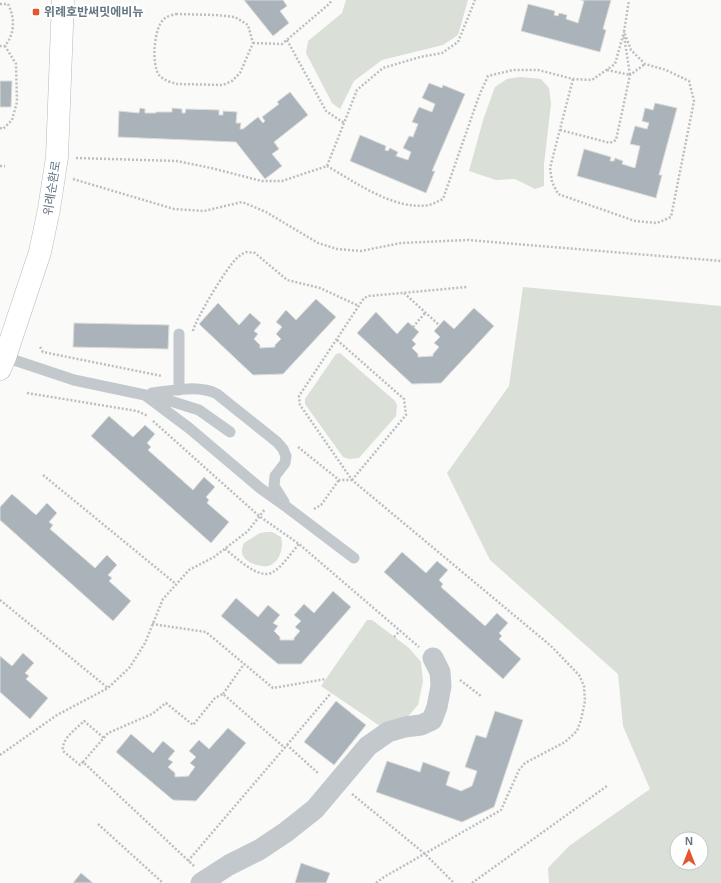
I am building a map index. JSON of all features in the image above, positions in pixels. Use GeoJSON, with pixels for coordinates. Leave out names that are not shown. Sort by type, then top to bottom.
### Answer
{"type":"FeatureCollection","features":[{"type":"Feature","properties":{"kind":"street","name":"위례순환로"},"geometry":{"type":"LineString","coordinates":[[3,363],[40,252],[56,166],[62,0]]}},
{"type":"Feature","properties":{"kind":"street"},"geometry":{"type":"LineString","coordinates":[[204,881],[229,865],[259,850],[286,832],[315,809],[368,746],[388,732],[405,727],[422,725],[432,720],[437,707],[441,686],[440,672],[433,658]]}},
{"type":"Feature","properties":{"kind":"lane"},"geometry":{"type":"LineString","coordinates":[[179,334],[179,390]]}},
{"type":"Feature","properties":{"kind":"lane"},"geometry":{"type":"LineString","coordinates":[[3,363],[74,380],[164,398],[199,410],[230,432]]}},
{"type":"Feature","properties":{"kind":"lane"},"geometry":{"type":"LineString","coordinates":[[144,394],[197,388],[209,390],[217,394],[277,442],[283,449],[286,456],[285,463],[275,476],[274,486],[288,508]]}},
{"type":"Feature","properties":{"kind":"lane"},"geometry":{"type":"LineString","coordinates":[[144,394],[189,428],[260,488],[354,558]]}},
{"type":"Feature","properties":{"kind":"path"},"geometry":{"type":"LineString","coordinates":[[253,42],[282,44],[330,4],[332,0]]}},
{"type":"Feature","properties":{"kind":"path"},"geometry":{"type":"LineString","coordinates":[[327,166],[357,90],[383,68],[442,52],[458,42],[475,0]]}},
{"type":"Feature","properties":{"kind":"path"},"geometry":{"type":"LineString","coordinates":[[56,166],[177,162],[210,168],[262,181],[282,181],[327,166],[374,193],[395,202],[415,206],[430,205],[443,199],[479,96],[488,76],[513,70],[538,70],[573,79],[592,80],[615,64],[624,32],[629,0]]}},
{"type":"Feature","properties":{"kind":"path"},"geometry":{"type":"LineString","coordinates":[[0,4],[8,4],[13,14],[12,37],[5,46]]}},
{"type":"Feature","properties":{"kind":"path"},"geometry":{"type":"LineString","coordinates":[[176,14],[235,17],[248,26],[253,42],[240,73],[232,81],[223,85],[172,83],[159,75],[155,65],[155,42],[159,26],[165,18],[176,14]]}},
{"type":"Feature","properties":{"kind":"path"},"geometry":{"type":"LineString","coordinates":[[573,79],[550,168],[552,182],[558,194],[634,220],[657,223],[671,217],[694,101],[689,81],[666,70],[645,64],[631,50],[624,32]]}},
{"type":"Feature","properties":{"kind":"path"},"geometry":{"type":"LineString","coordinates":[[560,130],[610,143],[616,140],[630,75],[624,32]]}},
{"type":"Feature","properties":{"kind":"path"},"geometry":{"type":"LineString","coordinates":[[287,40],[326,111],[344,123]]}},
{"type":"Feature","properties":{"kind":"path"},"geometry":{"type":"LineString","coordinates":[[0,46],[5,46]]}},
{"type":"Feature","properties":{"kind":"path"},"geometry":{"type":"LineString","coordinates":[[0,128],[3,129],[12,120],[17,102],[16,64],[5,46]]}},
{"type":"Feature","properties":{"kind":"path"},"geometry":{"type":"LineString","coordinates":[[606,70],[630,75],[645,64]]}},
{"type":"Feature","properties":{"kind":"path"},"geometry":{"type":"LineString","coordinates":[[56,166],[174,209],[204,211],[242,202],[266,212],[318,243],[337,249],[361,251],[401,243],[468,240],[721,261]]}},
{"type":"Feature","properties":{"kind":"path"},"geometry":{"type":"LineString","coordinates":[[193,335],[193,328],[207,302],[235,260],[246,252],[255,252],[287,280],[320,288],[359,306]]}},
{"type":"Feature","properties":{"kind":"path"},"geometry":{"type":"LineString","coordinates":[[376,883],[501,810],[519,770],[525,763],[564,742],[577,731],[585,701],[584,686],[579,675],[551,646],[352,480],[300,405],[300,396],[364,298],[369,296],[467,288]]}},
{"type":"Feature","properties":{"kind":"path"},"geometry":{"type":"LineString","coordinates":[[404,293],[439,325]]}},
{"type":"Feature","properties":{"kind":"path"},"geometry":{"type":"LineString","coordinates":[[413,327],[425,313]]}},
{"type":"Feature","properties":{"kind":"path"},"geometry":{"type":"LineString","coordinates":[[337,340],[404,399],[406,415],[352,480]]}},
{"type":"Feature","properties":{"kind":"path"},"geometry":{"type":"LineString","coordinates":[[40,347],[43,352],[168,378]]}},
{"type":"Feature","properties":{"kind":"path"},"geometry":{"type":"LineString","coordinates":[[27,393],[136,411],[148,417],[259,516],[299,544],[433,658]]}},
{"type":"Feature","properties":{"kind":"path"},"geometry":{"type":"LineString","coordinates":[[43,475],[176,584]]}},
{"type":"Feature","properties":{"kind":"path"},"geometry":{"type":"LineString","coordinates":[[309,510],[316,509],[321,505],[339,480]]}},
{"type":"Feature","properties":{"kind":"path"},"geometry":{"type":"LineString","coordinates":[[0,755],[57,715],[108,688],[130,667],[145,643],[163,599],[176,584],[189,570],[214,557],[248,531],[273,498]]}},
{"type":"Feature","properties":{"kind":"path"},"geometry":{"type":"LineString","coordinates":[[225,549],[256,573],[264,574],[272,573],[278,569],[299,544]]}},
{"type":"Feature","properties":{"kind":"path"},"geometry":{"type":"LineString","coordinates":[[0,600],[108,688]]}},
{"type":"Feature","properties":{"kind":"path"},"geometry":{"type":"LineString","coordinates":[[152,624],[206,632],[273,688],[326,679]]}},
{"type":"Feature","properties":{"kind":"path"},"geometry":{"type":"LineString","coordinates":[[394,637],[400,631]]}},
{"type":"Feature","properties":{"kind":"path"},"geometry":{"type":"LineString","coordinates":[[104,738],[84,721],[64,741],[62,745],[63,751],[80,765],[104,738],[108,733],[152,714],[166,703],[192,725],[214,698],[223,694],[244,664]]}},
{"type":"Feature","properties":{"kind":"path"},"geometry":{"type":"LineString","coordinates":[[457,677],[481,696]]}},
{"type":"Feature","properties":{"kind":"path"},"geometry":{"type":"LineString","coordinates":[[223,694],[286,746],[426,854],[454,883]]}},
{"type":"Feature","properties":{"kind":"path"},"geometry":{"type":"LineString","coordinates":[[188,861],[331,694]]}},
{"type":"Feature","properties":{"kind":"path"},"geometry":{"type":"LineString","coordinates":[[83,762],[188,861],[204,881]]}},
{"type":"Feature","properties":{"kind":"path"},"geometry":{"type":"LineString","coordinates":[[472,883],[607,786]]}},
{"type":"Feature","properties":{"kind":"path"},"geometry":{"type":"LineString","coordinates":[[98,824],[163,883]]}},
{"type":"Feature","properties":{"kind":"shaded area"},"geometry":{"type":"Polygon","coordinates":[[[346,0],[468,0],[458,35],[443,45],[382,60],[354,81],[340,109],[332,103],[306,53],[308,41],[342,13],[346,0]]]}},
{"type":"Feature","properties":{"kind":"shaded area"},"geometry":{"type":"Polygon","coordinates":[[[520,77],[541,79],[549,88],[551,104],[544,164],[544,186],[535,189],[515,179],[496,180],[469,171],[484,117],[495,87],[507,79],[520,77]]]}},
{"type":"Feature","properties":{"kind":"shaded area"},"geometry":{"type":"Polygon","coordinates":[[[523,287],[721,306],[721,883],[549,883],[548,868],[569,846],[650,789],[623,726],[618,674],[490,560],[447,473],[509,386],[523,287]]]}},
{"type":"Feature","properties":{"kind":"shaded area"},"geometry":{"type":"Polygon","coordinates":[[[340,353],[395,401],[397,405],[396,416],[359,458],[349,459],[343,457],[305,404],[305,399],[336,354],[340,353]]]}},
{"type":"Feature","properties":{"kind":"shaded area"},"geometry":{"type":"Polygon","coordinates":[[[272,532],[281,537],[282,549],[277,560],[271,565],[260,566],[245,559],[242,554],[244,543],[260,533],[272,532]]]}},
{"type":"Feature","properties":{"kind":"shaded area"},"geometry":{"type":"Polygon","coordinates":[[[367,620],[372,620],[409,648],[421,662],[423,681],[418,705],[402,723],[383,728],[321,686],[367,620]]]}},
{"type":"Feature","properties":{"kind":"building"},"geometry":{"type":"Polygon","coordinates":[[[244,0],[283,0],[287,6],[280,11],[289,23],[273,36],[244,0]]]}},
{"type":"Feature","properties":{"kind":"building"},"geometry":{"type":"Polygon","coordinates":[[[581,0],[611,0],[603,29],[606,30],[600,52],[521,31],[528,4],[555,11],[554,15],[558,16],[559,13],[567,15],[566,19],[578,23],[584,1],[581,0]]]}},
{"type":"Feature","properties":{"kind":"building"},"geometry":{"type":"Polygon","coordinates":[[[0,81],[12,81],[11,107],[0,107],[0,81]]]}},
{"type":"Feature","properties":{"kind":"building"},"geometry":{"type":"Polygon","coordinates":[[[429,83],[442,88],[443,85],[465,94],[432,171],[435,171],[426,193],[350,161],[360,135],[386,146],[385,150],[388,151],[390,148],[398,152],[396,156],[408,160],[411,152],[403,148],[409,136],[413,137],[418,124],[412,122],[419,107],[432,112],[435,104],[422,98],[429,83]]]}},
{"type":"Feature","properties":{"kind":"building"},"geometry":{"type":"Polygon","coordinates":[[[290,92],[308,115],[274,142],[279,149],[272,154],[282,166],[265,179],[236,142],[118,137],[119,111],[139,113],[140,108],[145,109],[145,113],[156,113],[172,112],[172,108],[182,109],[182,113],[185,113],[186,109],[219,110],[219,115],[223,115],[223,111],[237,112],[236,123],[241,123],[240,129],[243,129],[258,117],[263,123],[265,121],[262,117],[279,104],[277,102],[290,92]]]}},
{"type":"Feature","properties":{"kind":"building"},"geometry":{"type":"Polygon","coordinates":[[[655,103],[677,108],[659,175],[662,175],[656,198],[577,176],[584,149],[611,157],[610,161],[614,161],[615,158],[623,161],[622,164],[635,168],[640,146],[630,144],[635,126],[647,129],[649,123],[642,121],[645,108],[653,110],[655,103]]]}},
{"type":"Feature","properties":{"kind":"building"},"geometry":{"type":"Polygon","coordinates":[[[316,299],[336,317],[283,374],[253,375],[199,324],[218,303],[239,325],[250,313],[261,323],[254,331],[258,334],[254,339],[260,345],[260,348],[275,347],[281,339],[276,334],[282,327],[276,322],[286,310],[296,320],[316,299]]]}},
{"type":"Feature","properties":{"kind":"building"},"geometry":{"type":"Polygon","coordinates":[[[474,308],[494,326],[441,383],[412,384],[357,333],[376,312],[397,334],[408,322],[419,332],[412,340],[416,344],[412,348],[418,354],[418,357],[433,356],[439,347],[434,343],[440,337],[434,331],[444,320],[454,329],[474,308]]]}},
{"type":"Feature","properties":{"kind":"building"},"geometry":{"type":"Polygon","coordinates":[[[74,323],[169,325],[168,349],[73,347],[74,323]]]}},
{"type":"Feature","properties":{"kind":"building"},"geometry":{"type":"Polygon","coordinates":[[[109,416],[133,437],[145,425],[155,434],[147,443],[151,447],[148,450],[193,490],[204,477],[215,487],[206,497],[209,500],[207,503],[229,522],[211,543],[91,436],[109,416]]]}},
{"type":"Feature","properties":{"kind":"building"},"geometry":{"type":"Polygon","coordinates":[[[12,494],[36,515],[47,503],[57,513],[49,522],[53,525],[50,529],[95,568],[107,555],[117,565],[108,575],[112,578],[109,581],[131,601],[113,621],[0,520],[0,507],[12,494]]]}},
{"type":"Feature","properties":{"kind":"building"},"geometry":{"type":"Polygon","coordinates":[[[402,552],[426,573],[437,561],[448,570],[439,580],[443,584],[441,587],[485,626],[497,613],[508,623],[499,633],[502,636],[499,639],[521,659],[503,679],[384,572],[402,552]]]}},
{"type":"Feature","properties":{"kind":"building"},"geometry":{"type":"Polygon","coordinates":[[[333,591],[351,607],[301,664],[278,664],[221,616],[236,598],[258,617],[268,605],[280,615],[273,623],[278,626],[274,631],[280,637],[280,640],[294,640],[300,631],[295,627],[301,621],[294,615],[304,604],[314,613],[333,591]]]}},
{"type":"Feature","properties":{"kind":"building"},"geometry":{"type":"Polygon","coordinates":[[[23,653],[34,663],[25,673],[29,676],[26,679],[48,698],[30,719],[0,692],[0,656],[12,666],[23,653]]]}},
{"type":"Feature","properties":{"kind":"building"},"geometry":{"type":"Polygon","coordinates":[[[336,701],[366,725],[334,765],[304,742],[336,701]]]}},
{"type":"Feature","properties":{"kind":"building"},"geometry":{"type":"Polygon","coordinates":[[[495,711],[523,720],[494,807],[462,822],[376,792],[387,761],[420,772],[423,762],[450,772],[446,785],[461,791],[472,786],[477,771],[465,767],[476,735],[486,738],[495,711]]]}},
{"type":"Feature","properties":{"kind":"building"},"geometry":{"type":"Polygon","coordinates":[[[228,728],[246,743],[196,801],[173,800],[116,752],[131,734],[153,753],[163,741],[175,751],[168,759],[173,762],[168,767],[175,773],[175,777],[189,776],[195,767],[190,763],[196,757],[189,751],[199,740],[209,749],[228,728]]]}},
{"type":"Feature","properties":{"kind":"building"},"geometry":{"type":"Polygon","coordinates":[[[301,863],[330,873],[326,883],[295,883],[301,863]]]}},
{"type":"Feature","properties":{"kind":"building"},"geometry":{"type":"Polygon","coordinates":[[[81,873],[93,883],[73,883],[81,873]]]}},
{"type":"Feature","properties":{"kind":"place","name":"위례호반써밋에비뉴"},"geometry":{"type":"Point","coordinates":[36,12]}}]}
